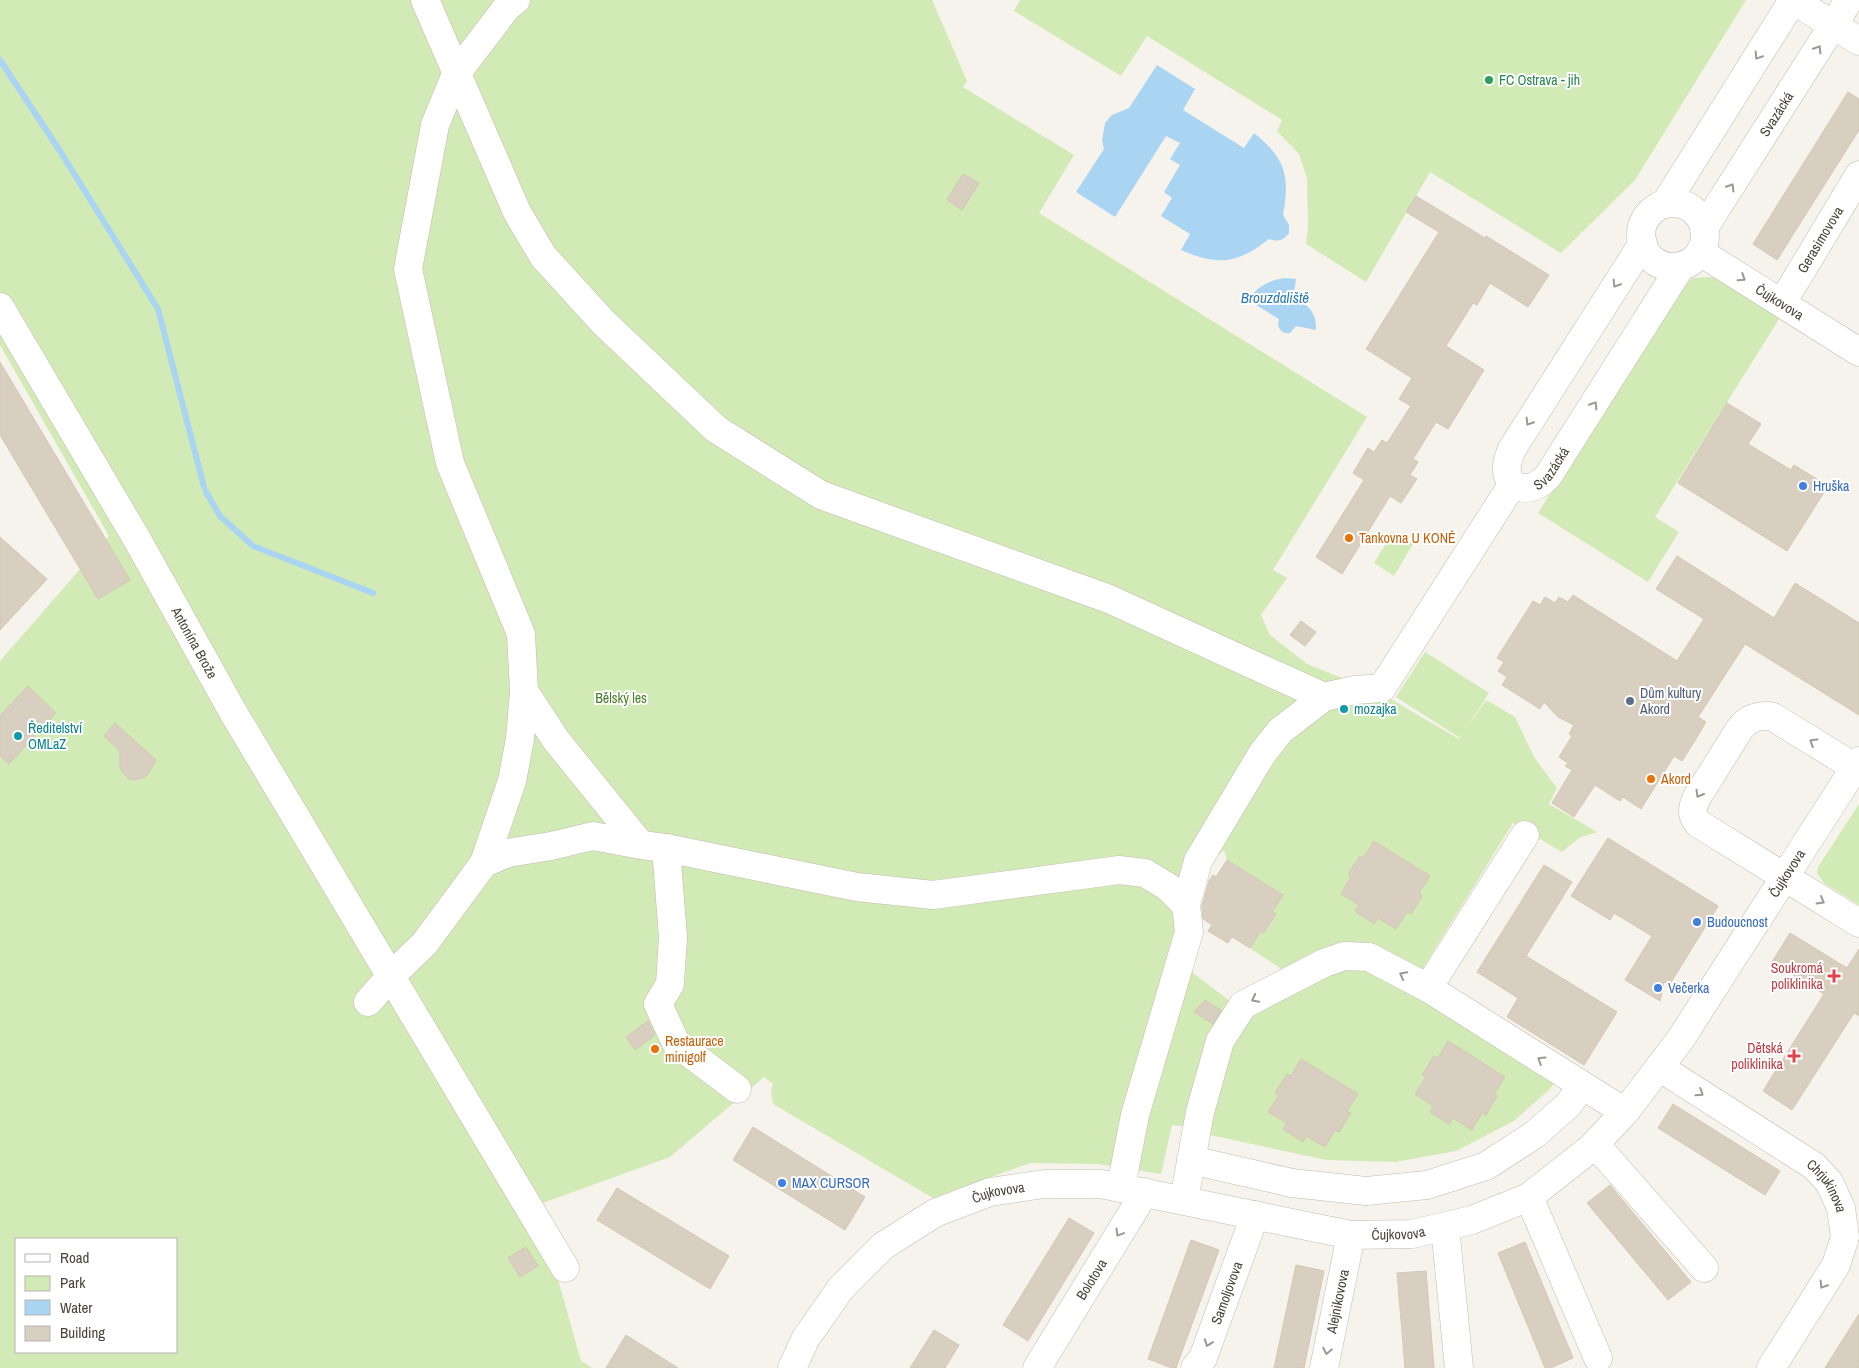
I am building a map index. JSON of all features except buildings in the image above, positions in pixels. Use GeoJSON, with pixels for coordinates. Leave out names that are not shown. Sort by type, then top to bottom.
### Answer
{"type":"FeatureCollection","features":[{"type":"Feature","properties":{"kind":"street"},"geometry":{"type":"LineString","coordinates":[[425,0],[518,212],[543,256],[603,322],[716,429],[821,495],[1109,599],[1324,698]]}},
{"type":"Feature","properties":{"kind":"street"},"geometry":{"type":"LineString","coordinates":[[368,1002],[391,976],[425,943],[484,862],[512,781],[520,739],[524,691],[521,634],[450,463],[408,269],[436,125],[456,74],[507,7],[516,0]]}},
{"type":"Feature","properties":{"kind":"street"},"geometry":{"type":"LineString","coordinates":[[1666,204],[1793,0],[1859,41]]}},
{"type":"Feature","properties":{"kind":"street","name":"Svazácká"},"geometry":{"type":"LineString","coordinates":[[1642,243],[1512,449],[1507,460],[1506,470],[1512,485],[1521,489],[1529,489],[1540,485],[1548,476],[1695,248],[1849,0]]}},
{"type":"Feature","properties":{"kind":"street","name":"Gerasimovova"},"geometry":{"type":"LineString","coordinates":[[1782,303],[1854,193]]}},
{"type":"Feature","properties":{"kind":"street"},"geometry":{"type":"LineString","coordinates":[[1674,203],[1690,208],[1701,220],[1695,248],[1664,266],[1650,257],[1642,243],[1642,228],[1645,221],[1657,207],[1666,204],[1674,203]]}},
{"type":"Feature","properties":{"kind":"street","name":"Čujkovova"},"geometry":{"type":"LineString","coordinates":[[1695,248],[1859,352]]}},
{"type":"Feature","properties":{"kind":"street","name":"Antonína Brože"},"geometry":{"type":"LineString","coordinates":[[0,307],[138,541],[193,663],[233,712],[565,1268]]}},
{"type":"Feature","properties":{"kind":"street"},"geometry":{"type":"LineString","coordinates":[[1133,1189],[1135,1115],[1189,932],[1186,905],[1198,861],[1262,754],[1280,731],[1324,698],[1355,690],[1382,688],[1512,485]]}},
{"type":"Feature","properties":{"kind":"street"},"geometry":{"type":"LineString","coordinates":[[524,691],[556,740],[654,846],[673,937],[670,984],[658,1004],[676,1043],[737,1089]]}},
{"type":"Feature","properties":{"kind":"street"},"geometry":{"type":"LineString","coordinates":[[1858,766],[1773,717],[1754,717],[1742,725],[1696,799],[1692,811],[1698,824],[1859,923]]}},
{"type":"Feature","properties":{"kind":"street","name":"Čujkovova"},"geometry":{"type":"LineString","coordinates":[[792,1368],[806,1338],[841,1288],[883,1246],[935,1213],[990,1192],[1044,1184],[1101,1184],[1351,1235],[1412,1234],[1445,1227],[1472,1220],[1529,1197],[1595,1144],[1625,1112],[1680,1040],[1858,766]]}},
{"type":"Feature","properties":{"kind":"street"},"geometry":{"type":"LineString","coordinates":[[1428,988],[1525,835]]}},
{"type":"Feature","properties":{"kind":"street"},"geometry":{"type":"LineString","coordinates":[[484,862],[508,853],[551,846],[593,836],[654,846],[857,887],[933,895],[1119,870],[1145,872],[1168,886],[1186,905]]}},
{"type":"Feature","properties":{"kind":"street"},"geometry":{"type":"LineString","coordinates":[[1184,1200],[1200,1112],[1220,1041],[1243,1005],[1324,963],[1344,956],[1370,957],[1428,988],[1625,1112]]}},
{"type":"Feature","properties":{"kind":"street","name":"Chrjukinova"},"geometry":{"type":"LineString","coordinates":[[1659,1067],[1814,1166],[1829,1182],[1841,1208],[1849,1254],[1836,1264],[1771,1368]]}},
{"type":"Feature","properties":{"kind":"street"},"geometry":{"type":"LineString","coordinates":[[1191,1160],[1292,1183],[1366,1191],[1427,1184],[1486,1166],[1534,1136],[1568,1105],[1582,1086]]}},
{"type":"Feature","properties":{"kind":"street"},"geometry":{"type":"LineString","coordinates":[[1595,1144],[1704,1268]]}},
{"type":"Feature","properties":{"kind":"street","name":"Bolotova"},"geometry":{"type":"LineString","coordinates":[[1037,1368],[1133,1189]]}},
{"type":"Feature","properties":{"kind":"street"},"geometry":{"type":"LineString","coordinates":[[1529,1197],[1598,1358]]}},
{"type":"Feature","properties":{"kind":"street","name":"Samoljovova"},"geometry":{"type":"LineString","coordinates":[[1195,1368],[1203,1358],[1255,1214]]}},
{"type":"Feature","properties":{"kind":"street"},"geometry":{"type":"LineString","coordinates":[[1445,1227],[1459,1368]]}},
{"type":"Feature","properties":{"kind":"street","name":"Alejnikovova"},"geometry":{"type":"LineString","coordinates":[[1324,1368],[1351,1235]]}},
{"type":"Feature","properties":{"kind":"green space","name":"Bělský les"},"geometry":{"type":"Polygon","coordinates":[[[0,0],[932,0],[967,81],[963,87],[1074,155],[1039,213],[1367,417],[1273,570],[1287,578],[1261,615],[1270,635],[1307,664],[1382,694],[1459,739],[1486,700],[1515,717],[1534,757],[1557,788],[1549,804],[1597,832],[1579,838],[1562,852],[1513,823],[1415,981],[1561,1073],[1550,1089],[1514,1121],[1456,1151],[1395,1162],[1326,1160],[1196,1132],[1220,1041],[1243,1005],[1295,978],[1250,948],[1261,931],[1265,933],[1276,915],[1272,912],[1283,895],[1227,860],[1224,850],[1203,870],[1186,926],[1184,966],[1235,1005],[1217,1038],[1192,1127],[1172,1125],[1161,1174],[1098,1164],[1030,1163],[933,1198],[773,1104],[771,1091],[773,1084],[764,1077],[670,1157],[537,1205],[581,1361],[592,1368],[0,1368],[0,661],[109,536],[0,345],[0,0]]]}},
{"type":"Feature","properties":{"kind":"green space","name":"FC Ostrava - jih"},"geometry":{"type":"Polygon","coordinates":[[[1020,0],[1746,0],[1635,180],[1561,253],[1430,172],[1366,282],[1306,244],[1308,228],[1307,178],[1299,154],[1277,131],[1282,120],[1147,36],[1121,76],[1014,11],[1020,0]]]}},
{"type":"Feature","properties":{"kind":"green space"},"geometry":{"type":"Polygon","coordinates":[[[1709,277],[1723,280],[1781,316],[1655,517],[1679,532],[1648,582],[1538,513],[1681,287],[1693,278],[1709,277]]]}},
{"type":"Feature","properties":{"kind":"green space"},"geometry":{"type":"Polygon","coordinates":[[[1393,532],[1413,544],[1394,576],[1374,563],[1393,532]]]}},
{"type":"Feature","properties":{"kind":"green space"},"geometry":{"type":"Polygon","coordinates":[[[1425,652],[1489,693],[1460,738],[1396,697],[1425,652]]]}},
{"type":"Feature","properties":{"kind":"green space"},"geometry":{"type":"Polygon","coordinates":[[[1859,804],[1859,905],[1824,883],[1817,873],[1818,867],[1859,804]]]}},
{"type":"Feature","properties":{"kind":"water"},"geometry":{"type":"Polygon","coordinates":[[[1157,65],[1195,89],[1183,110],[1244,148],[1254,133],[1273,151],[1283,169],[1285,179],[1286,189],[1283,215],[1289,225],[1289,233],[1285,238],[1278,241],[1269,239],[1247,254],[1227,260],[1206,259],[1181,250],[1190,234],[1161,216],[1172,198],[1164,192],[1180,165],[1170,159],[1180,143],[1166,136],[1115,217],[1076,192],[1104,149],[1102,141],[1105,123],[1112,115],[1129,108],[1157,65]]]}},
{"type":"Feature","properties":{"kind":"water","name":"Brouzdaliště"},"geometry":{"type":"Polygon","coordinates":[[[1296,279],[1293,299],[1307,306],[1313,314],[1316,330],[1296,326],[1290,333],[1285,333],[1279,328],[1279,319],[1248,300],[1255,291],[1264,285],[1274,280],[1296,279]]]}},
{"type":"Feature","properties":{"kind":"waterway"},"geometry":{"type":"LineString","coordinates":[[0,60],[60,151],[158,309],[204,487]]}},
{"type":"Feature","properties":{"kind":"waterway"},"geometry":{"type":"LineString","coordinates":[[206,492],[220,516],[253,546],[373,593]]}},
{"type":"Feature","properties":{"kind":"place","name":"FC Ostrava - jih"},"geometry":{"type":"Point","coordinates":[1489,80]}},
{"type":"Feature","properties":{"kind":"place","name":"Hruška"},"geometry":{"type":"Point","coordinates":[1803,486]}},
{"type":"Feature","properties":{"kind":"place","name":"Tankovna U KONĚ"},"geometry":{"type":"Point","coordinates":[1349,538]}},
{"type":"Feature","properties":{"kind":"place","name":"Dům kultury Akord"},"geometry":{"type":"Point","coordinates":[1630,701]}},
{"type":"Feature","properties":{"kind":"place","name":"mozajka"},"geometry":{"type":"Point","coordinates":[1344,709]}},
{"type":"Feature","properties":{"kind":"place","name":"Ředitelství OMLaZ"},"geometry":{"type":"Point","coordinates":[18,736]}},
{"type":"Feature","properties":{"kind":"place","name":"Akord"},"geometry":{"type":"Point","coordinates":[1651,779]}},
{"type":"Feature","properties":{"kind":"place","name":"Budoucnost"},"geometry":{"type":"Point","coordinates":[1697,922]}},
{"type":"Feature","properties":{"kind":"place","name":"Soukromá poliklinika"},"geometry":{"type":"Point","coordinates":[1834,976]}},
{"type":"Feature","properties":{"kind":"place","name":"Večerka"},"geometry":{"type":"Point","coordinates":[1658,988]}},
{"type":"Feature","properties":{"kind":"place","name":"Restaurace minigolf"},"geometry":{"type":"Point","coordinates":[655,1049]}},
{"type":"Feature","properties":{"kind":"place","name":"Dětská poliklinika"},"geometry":{"type":"Point","coordinates":[1794,1056]}},
{"type":"Feature","properties":{"kind":"place","name":"MAX CURSOR"},"geometry":{"type":"Point","coordinates":[782,1183]}}]}
